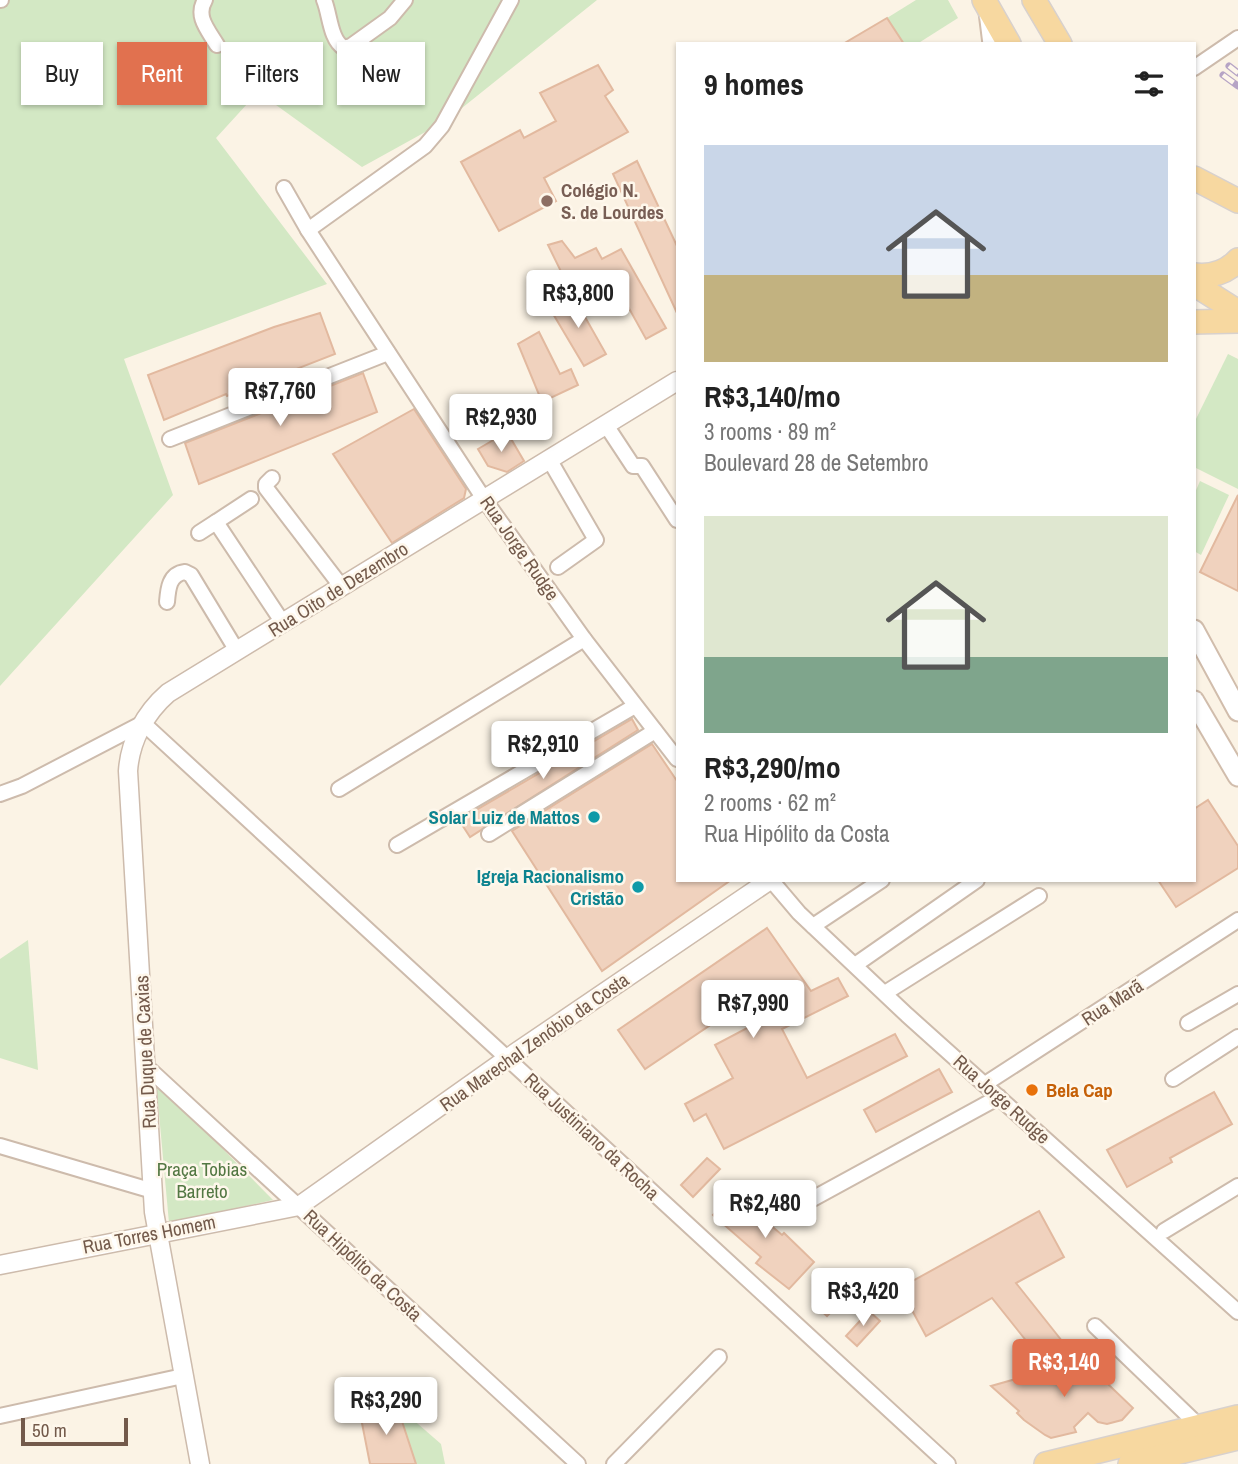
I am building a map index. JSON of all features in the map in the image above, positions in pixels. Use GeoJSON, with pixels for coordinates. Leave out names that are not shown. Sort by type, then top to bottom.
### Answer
{"type":"FeatureCollection","features":[{"type":"Feature","properties":{"kind":"main road"},"geometry":{"type":"LineString","coordinates":[[1034,0],[1059,42]]}},
{"type":"Feature","properties":{"kind":"main road"},"geometry":{"type":"LineString","coordinates":[[986,4],[993,42]]}},
{"type":"Feature","properties":{"kind":"main road"},"geometry":{"type":"LineString","coordinates":[[986,4],[1008,42]]}},
{"type":"Feature","properties":{"kind":"main road"},"geometry":{"type":"LineString","coordinates":[[1196,179],[1235,202]]}},
{"type":"Feature","properties":{"kind":"main road"},"geometry":{"type":"LineString","coordinates":[[1196,275],[1227,270],[1238,260]]}},
{"type":"Feature","properties":{"kind":"main road"},"geometry":{"type":"LineString","coordinates":[[1196,285],[1238,312]]}},
{"type":"Feature","properties":{"kind":"main road"},"geometry":{"type":"LineString","coordinates":[[1196,322],[1238,321]]}},
{"type":"Feature","properties":{"kind":"main road"},"geometry":{"type":"LineString","coordinates":[[1196,634],[1238,712]]}},
{"type":"Feature","properties":{"kind":"main road"},"geometry":{"type":"LineString","coordinates":[[1196,704],[1238,776]]}},
{"type":"Feature","properties":{"kind":"main road"},"geometry":{"type":"LineString","coordinates":[[1130,1464],[1203,1436],[1238,1417]]}},
{"type":"Feature","properties":{"kind":"main road"},"geometry":{"type":"LineString","coordinates":[[1046,1464],[1203,1436],[1238,1438]]}},
{"type":"Feature","properties":{"kind":"street"},"geometry":{"type":"LineString","coordinates":[[205,0],[201,13],[203,23],[217,45]]}},
{"type":"Feature","properties":{"kind":"street"},"geometry":{"type":"LineString","coordinates":[[324,0],[335,36],[344,48],[351,46],[390,18],[405,0]]}},
{"type":"Feature","properties":{"kind":"street"},"geometry":{"type":"LineString","coordinates":[[308,230],[425,146],[442,126],[511,0]]}},
{"type":"Feature","properties":{"kind":"street"},"geometry":{"type":"LineString","coordinates":[[1196,67],[1238,38]]}},
{"type":"Feature","properties":{"kind":"street","name":"Rua Jorge Rudge"},"geometry":{"type":"LineString","coordinates":[[284,188],[308,230],[484,499],[584,639],[676,758]]}},
{"type":"Feature","properties":{"kind":"street"},"geometry":{"type":"LineString","coordinates":[[170,439],[388,353]]}},
{"type":"Feature","properties":{"kind":"street","name":"Rua Oito de Dezembro"},"geometry":{"type":"LineString","coordinates":[[0,794],[22,786],[143,723],[156,703],[168,693],[676,382]]}},
{"type":"Feature","properties":{"kind":"street"},"geometry":{"type":"LineString","coordinates":[[606,425],[633,466],[642,466],[676,518]]}},
{"type":"Feature","properties":{"kind":"street"},"geometry":{"type":"LineString","coordinates":[[549,459],[596,540],[558,568]]}},
{"type":"Feature","properties":{"kind":"street"},"geometry":{"type":"LineString","coordinates":[[272,478],[266,488],[341,586]]}},
{"type":"Feature","properties":{"kind":"street"},"geometry":{"type":"LineString","coordinates":[[199,533],[251,499]]}},
{"type":"Feature","properties":{"kind":"street"},"geometry":{"type":"LineString","coordinates":[[216,523],[283,623]]}},
{"type":"Feature","properties":{"kind":"street"},"geometry":{"type":"LineString","coordinates":[[167,603],[169,584],[174,577],[185,572],[191,575],[237,651]]}},
{"type":"Feature","properties":{"kind":"street"},"geometry":{"type":"LineString","coordinates":[[339,789],[584,639]]}},
{"type":"Feature","properties":{"kind":"street"},"geometry":{"type":"LineString","coordinates":[[397,845],[635,706]]}},
{"type":"Feature","properties":{"kind":"street","name":"Rua Justiniano da Rocha"},"geometry":{"type":"LineString","coordinates":[[143,723],[948,1464]]}},
{"type":"Feature","properties":{"kind":"street","name":"Rua Duque de Caxias"},"geometry":{"type":"LineString","coordinates":[[143,723],[129,751],[128,771],[153,1191],[157,1232],[200,1464]]}},
{"type":"Feature","properties":{"kind":"street"},"geometry":{"type":"LineString","coordinates":[[489,834],[655,731]]}},
{"type":"Feature","properties":{"kind":"street","name":"Rua Marechal Zenóbio da Costa"},"geometry":{"type":"LineString","coordinates":[[299,1206],[508,1058],[767,882]]}},
{"type":"Feature","properties":{"kind":"street","name":"Rua Jorge Rudge"},"geometry":{"type":"LineString","coordinates":[[772,882],[813,926],[885,993],[1238,1312]]}},
{"type":"Feature","properties":{"kind":"street"},"geometry":{"type":"LineString","coordinates":[[813,926],[879,882]]}},
{"type":"Feature","properties":{"kind":"street"},"geometry":{"type":"LineString","coordinates":[[855,965],[974,882]]}},
{"type":"Feature","properties":{"kind":"street"},"geometry":{"type":"LineString","coordinates":[[885,993],[1039,896]]}},
{"type":"Feature","properties":{"kind":"street","name":"Rua Marã"},"geometry":{"type":"LineString","coordinates":[[985,1084],[1238,920]]}},
{"type":"Feature","properties":{"kind":"street"},"geometry":{"type":"LineString","coordinates":[[1188,1023],[1238,994]]}},
{"type":"Feature","properties":{"kind":"street"},"geometry":{"type":"LineString","coordinates":[[1173,1079],[1238,1037]]}},
{"type":"Feature","properties":{"kind":"street","name":"Rua Hipólito da Costa"},"geometry":{"type":"LineString","coordinates":[[147,1067],[578,1464]]}},
{"type":"Feature","properties":{"kind":"street"},"geometry":{"type":"LineString","coordinates":[[805,1203],[999,1097]]}},
{"type":"Feature","properties":{"kind":"street"},"geometry":{"type":"LineString","coordinates":[[0,1146],[153,1191]]}},
{"type":"Feature","properties":{"kind":"street"},"geometry":{"type":"LineString","coordinates":[[1164,1231],[1238,1186]]}},
{"type":"Feature","properties":{"kind":"street","name":"Rua Torres Homem"},"geometry":{"type":"LineString","coordinates":[[0,1265],[299,1206]]}},
{"type":"Feature","properties":{"kind":"street"},"geometry":{"type":"LineString","coordinates":[[1095,1326],[1203,1436]]}},
{"type":"Feature","properties":{"kind":"street"},"geometry":{"type":"LineString","coordinates":[[614,1464],[719,1357]]}},
{"type":"Feature","properties":{"kind":"street"},"geometry":{"type":"LineString","coordinates":[[0,1416],[183,1376]]}},
{"type":"Feature","properties":{"kind":"green space"},"geometry":{"type":"Polygon","coordinates":[[[0,0],[597,0],[447,120],[362,167],[276,105],[323,105],[323,42],[221,42],[221,105],[246,105],[216,138],[327,284],[124,359],[173,495],[0,686],[0,0]]]}},
{"type":"Feature","properties":{"kind":"green space"},"geometry":{"type":"Polygon","coordinates":[[[916,0],[948,0],[958,18],[920,42],[903,42],[887,18],[916,0]]]}},
{"type":"Feature","properties":{"kind":"green space"},"geometry":{"type":"Polygon","coordinates":[[[1228,354],[1238,359],[1238,489],[1196,468],[1196,419],[1228,354]]]}},
{"type":"Feature","properties":{"kind":"green space"},"geometry":{"type":"Polygon","coordinates":[[[1200,481],[1229,495],[1201,555],[1196,552],[1196,490],[1200,481]]]}},
{"type":"Feature","properties":{"kind":"green space"},"geometry":{"type":"Polygon","coordinates":[[[28,940],[38,1070],[0,1058],[0,959],[28,940]]]}},
{"type":"Feature","properties":{"kind":"green space","name":"Praça Tobias Barreto"},"geometry":{"type":"Polygon","coordinates":[[[156,1081],[273,1200],[169,1223],[156,1081]]]}},
{"type":"Feature","properties":{"kind":"green space"},"geometry":{"type":"Polygon","coordinates":[[[364,1377],[441,1444],[445,1464],[370,1464],[354,1387],[364,1377]]]}},
{"type":"Feature","properties":{"kind":"building"},"geometry":{"type":"Polygon","coordinates":[[[887,18],[903,42],[846,42],[887,18]]]}},
{"type":"Feature","properties":{"kind":"building"},"geometry":{"type":"Polygon","coordinates":[[[598,65],[613,90],[605,96],[628,132],[544,178],[556,201],[499,231],[461,162],[520,130],[524,138],[556,121],[540,93],[598,65]]]}},
{"type":"Feature","properties":{"kind":"building"},"geometry":{"type":"Polygon","coordinates":[[[637,161],[676,244],[676,311],[613,174],[637,161]]]}},
{"type":"Feature","properties":{"kind":"building"},"geometry":{"type":"Polygon","coordinates":[[[562,241],[575,258],[596,248],[602,259],[621,249],[666,328],[646,339],[610,274],[572,294],[548,245],[562,241]]]}},
{"type":"Feature","properties":{"kind":"building"},"geometry":{"type":"Polygon","coordinates":[[[572,294],[606,354],[584,366],[549,307],[572,294]]]}},
{"type":"Feature","properties":{"kind":"building"},"geometry":{"type":"Polygon","coordinates":[[[320,313],[335,354],[164,420],[148,375],[274,327],[320,313]]]}},
{"type":"Feature","properties":{"kind":"building"},"geometry":{"type":"Polygon","coordinates":[[[539,332],[560,374],[571,369],[578,385],[542,402],[518,344],[539,332]]]}},
{"type":"Feature","properties":{"kind":"building"},"geometry":{"type":"Polygon","coordinates":[[[363,373],[377,412],[199,484],[185,443],[363,373]]]}},
{"type":"Feature","properties":{"kind":"building"},"geometry":{"type":"Polygon","coordinates":[[[414,409],[466,489],[464,498],[392,543],[333,454],[414,409]]]}},
{"type":"Feature","properties":{"kind":"building"},"geometry":{"type":"Polygon","coordinates":[[[507,432],[524,461],[507,472],[488,466],[478,449],[507,432]]]}},
{"type":"Feature","properties":{"kind":"building"},"geometry":{"type":"Polygon","coordinates":[[[1238,495],[1238,591],[1200,572],[1238,495]]]}},
{"type":"Feature","properties":{"kind":"building"},"geometry":{"type":"Polygon","coordinates":[[[632,719],[638,730],[470,837],[459,820],[632,719]]]}},
{"type":"Feature","properties":{"kind":"building"},"geometry":{"type":"Polygon","coordinates":[[[652,744],[676,780],[676,882],[728,882],[602,971],[512,831],[652,744]]]}},
{"type":"Feature","properties":{"kind":"building"},"geometry":{"type":"Polygon","coordinates":[[[1208,800],[1238,846],[1238,868],[1176,907],[1159,882],[1196,882],[1196,808],[1208,800]]]}},
{"type":"Feature","properties":{"kind":"building"},"geometry":{"type":"Polygon","coordinates":[[[767,928],[811,991],[838,978],[848,996],[782,1029],[807,1078],[895,1034],[907,1056],[724,1149],[706,1114],[694,1121],[685,1104],[733,1078],[715,1045],[766,1018],[752,997],[645,1069],[618,1030],[767,928]]]}},
{"type":"Feature","properties":{"kind":"building"},"geometry":{"type":"Polygon","coordinates":[[[939,1069],[952,1092],[876,1132],[864,1110],[939,1069]]]}},
{"type":"Feature","properties":{"kind":"building"},"geometry":{"type":"Polygon","coordinates":[[[1214,1092],[1232,1124],[1170,1158],[1172,1162],[1127,1187],[1107,1150],[1214,1092]]]}},
{"type":"Feature","properties":{"kind":"building"},"geometry":{"type":"Polygon","coordinates":[[[707,1158],[720,1169],[693,1197],[681,1185],[707,1158]]]}},
{"type":"Feature","properties":{"kind":"building"},"geometry":{"type":"Polygon","coordinates":[[[736,1192],[751,1207],[760,1198],[770,1208],[761,1217],[782,1235],[784,1233],[814,1262],[789,1289],[756,1263],[761,1257],[713,1215],[736,1192]]]}},
{"type":"Feature","properties":{"kind":"building"},"geometry":{"type":"Polygon","coordinates":[[[1039,1211],[1064,1257],[1016,1283],[1066,1346],[1044,1363],[992,1298],[926,1336],[900,1288],[1039,1211]]]}},
{"type":"Feature","properties":{"kind":"building"},"geometry":{"type":"Polygon","coordinates":[[[836,1288],[846,1297],[827,1316],[817,1307],[836,1288]]]}},
{"type":"Feature","properties":{"kind":"building"},"geometry":{"type":"Polygon","coordinates":[[[869,1311],[880,1321],[857,1346],[846,1336],[869,1311]]]}},
{"type":"Feature","properties":{"kind":"building"},"geometry":{"type":"Polygon","coordinates":[[[1076,1362],[1078,1365],[1086,1363],[1133,1408],[1122,1420],[1107,1424],[1098,1422],[1088,1413],[1074,1427],[1076,1432],[1051,1438],[1024,1420],[1017,1413],[1019,1411],[991,1386],[1076,1362]]]}},
{"type":"Feature","properties":{"kind":"building"},"geometry":{"type":"Polygon","coordinates":[[[397,1406],[416,1464],[370,1464],[360,1413],[397,1406]]]}},
{"type":"Feature","properties":{"kind":"railway"},"geometry":{"type":"LineString","coordinates":[[1229,66],[1238,73]]}},
{"type":"Feature","properties":{"kind":"railway"},"geometry":{"type":"LineString","coordinates":[[1223,75],[1238,86]]}},
{"type":"Feature","properties":{"kind":"place","name":"Colégio N. S. de Lourdes"},"geometry":{"type":"Point","coordinates":[547,201]}},
{"type":"Feature","properties":{"kind":"place","name":"Solar Luiz de Mattos"},"geometry":{"type":"Point","coordinates":[594,817]}},
{"type":"Feature","properties":{"kind":"place","name":"Igreja Racionalismo Cristão"},"geometry":{"type":"Point","coordinates":[638,887]}},
{"type":"Feature","properties":{"kind":"place","name":"Bela Cap"},"geometry":{"type":"Point","coordinates":[1032,1090]}}]}
